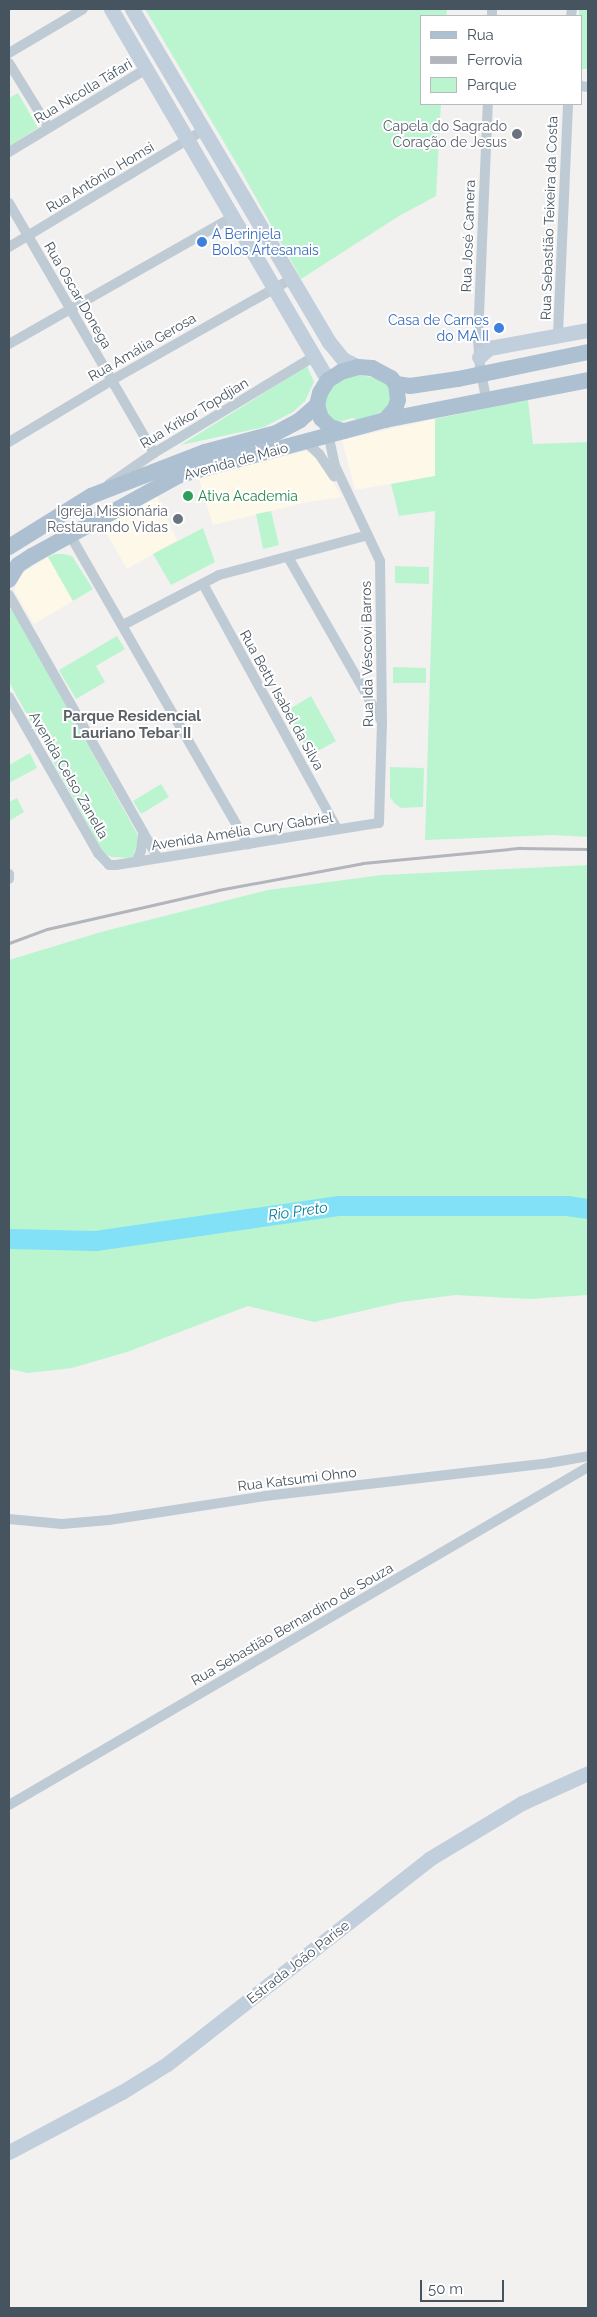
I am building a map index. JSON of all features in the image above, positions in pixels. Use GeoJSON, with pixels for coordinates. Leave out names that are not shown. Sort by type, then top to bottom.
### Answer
{"type":"FeatureCollection","features":[{"type":"Feature","properties":{"kind":"main road"},"geometry":{"type":"LineString","coordinates":[[111,9],[328,380]]}},
{"type":"Feature","properties":{"kind":"main road"},"geometry":{"type":"LineString","coordinates":[[132,9],[329,342],[343,359],[358,367]]}},
{"type":"Feature","properties":{"kind":"main road"},"geometry":{"type":"LineString","coordinates":[[480,365],[489,348],[588,330]]}},
{"type":"Feature","properties":{"kind":"main road"},"geometry":{"type":"LineString","coordinates":[[588,352],[480,365],[410,386],[396,384],[383,372],[372,368],[358,367],[341,372],[328,380],[320,393],[317,405],[321,418],[335,432],[486,398],[588,380]]}},
{"type":"Feature","properties":{"kind":"main road"},"geometry":{"type":"LineString","coordinates":[[385,420],[395,409],[397,403],[396,384]]}},
{"type":"Feature","properties":{"kind":"main road","name":"Avenida de Maio"},"geometry":{"type":"LineString","coordinates":[[9,547],[91,496],[205,452],[276,433],[300,420],[317,405]]}},
{"type":"Feature","properties":{"kind":"main road","name":"Avenida de Maio"},"geometry":{"type":"LineString","coordinates":[[9,580],[18,565],[180,475],[306,442],[335,432]]}},
{"type":"Feature","properties":{"kind":"main road","name":"Estrada João Parise"},"geometry":{"type":"LineString","coordinates":[[9,2152],[122,2092],[166,2064],[429,1859],[522,1803],[588,1773]]}},
{"type":"Feature","properties":{"kind":"street"},"geometry":{"type":"LineString","coordinates":[[9,53],[83,9]]}},
{"type":"Feature","properties":{"kind":"street"},"geometry":{"type":"LineString","coordinates":[[9,63],[49,128]]}},
{"type":"Feature","properties":{"kind":"street","name":"Rua Nicolla Táfari"},"geometry":{"type":"LineString","coordinates":[[9,152],[146,69]]}},
{"type":"Feature","properties":{"kind":"street","name":"Rua José Camera"},"geometry":{"type":"LineString","coordinates":[[486,398],[480,365],[478,338],[488,105]]}},
{"type":"Feature","properties":{"kind":"street","name":"Rua Sebastião Teixeira da Costa"},"geometry":{"type":"LineString","coordinates":[[558,334],[568,105]]}},
{"type":"Feature","properties":{"kind":"street","name":"Rua Antônio Homsi"},"geometry":{"type":"LineString","coordinates":[[9,247],[204,130]]}},
{"type":"Feature","properties":{"kind":"street","name":"Rua Oscar Donega"},"geometry":{"type":"LineString","coordinates":[[9,203],[68,309],[154,453]]}},
{"type":"Feature","properties":{"kind":"street"},"geometry":{"type":"LineString","coordinates":[[9,344],[233,217]]}},
{"type":"Feature","properties":{"kind":"street","name":"Rua Amália Gerosa"},"geometry":{"type":"LineString","coordinates":[[9,442],[112,380],[291,279]]}},
{"type":"Feature","properties":{"kind":"street","name":"Rua Krikor Topdjian"},"geometry":{"type":"LineString","coordinates":[[91,496],[154,453],[314,356]]}},
{"type":"Feature","properties":{"kind":"street","name":"Rua Ida Véscovi Barros"},"geometry":{"type":"LineString","coordinates":[[335,432],[335,466],[380,561],[382,723],[379,823]]}},
{"type":"Feature","properties":{"kind":"street","name":"Rua Ida Véscovi Barros"},"geometry":{"type":"LineString","coordinates":[[306,442],[328,464],[347,494]]}},
{"type":"Feature","properties":{"kind":"street"},"geometry":{"type":"LineString","coordinates":[[70,535],[248,844]]}},
{"type":"Feature","properties":{"kind":"street"},"geometry":{"type":"LineString","coordinates":[[123,625],[219,575],[368,535]]}},
{"type":"Feature","properties":{"kind":"street"},"geometry":{"type":"LineString","coordinates":[[288,557],[382,723]]}},
{"type":"Feature","properties":{"kind":"street","name":"Rua Betty Isabel da Silva"},"geometry":{"type":"LineString","coordinates":[[203,584],[337,829]]}},
{"type":"Feature","properties":{"kind":"street"},"geometry":{"type":"LineString","coordinates":[[9,595],[158,858]]}},
{"type":"Feature","properties":{"kind":"street","name":"Avenida Celso Zanella"},"geometry":{"type":"LineString","coordinates":[[9,697],[98,853],[109,865]]}},
{"type":"Feature","properties":{"kind":"street","name":"Avenida Amélia Cury Gabriel"},"geometry":{"type":"LineString","coordinates":[[109,865],[379,823]]}},
{"type":"Feature","properties":{"kind":"street"},"geometry":{"type":"LineString","coordinates":[[136,862],[141,851],[144,834]]}},
{"type":"Feature","properties":{"kind":"street"},"geometry":{"type":"LineString","coordinates":[[9,874],[9,879]]}},
{"type":"Feature","properties":{"kind":"street","name":"Rua Katsumi Ohno"},"geometry":{"type":"LineString","coordinates":[[9,1519],[62,1524],[109,1520],[265,1496],[539,1464],[588,1456]]}},
{"type":"Feature","properties":{"kind":"street","name":"Rua Sebastião Bernardino de Souza"},"geometry":{"type":"LineString","coordinates":[[9,1805],[588,1467]]}},
{"type":"Feature","properties":{"kind":"shaded area"},"geometry":{"type":"Polygon","coordinates":[[[435,419],[435,476],[355,490],[342,440],[435,419]]]}},
{"type":"Feature","properties":{"kind":"shaded area"},"geometry":{"type":"Polygon","coordinates":[[[306,451],[317,456],[342,497],[308,502],[213,525],[199,479],[212,473],[306,451]]]}},
{"type":"Feature","properties":{"kind":"shaded area"},"geometry":{"type":"Polygon","coordinates":[[[156,495],[177,540],[127,569],[101,524],[156,495]]]}},
{"type":"Feature","properties":{"kind":"shaded area"},"geometry":{"type":"Polygon","coordinates":[[[48,557],[73,601],[34,624],[15,592],[15,587],[21,574],[48,557]]]}},
{"type":"Feature","properties":{"kind":"green space"},"geometry":{"type":"Polygon","coordinates":[[[145,9],[447,9],[446,15],[420,15],[420,105],[441,105],[436,196],[399,216],[301,279],[244,176],[145,9]]]}},
{"type":"Feature","properties":{"kind":"green space"},"geometry":{"type":"Polygon","coordinates":[[[579,9],[588,9],[588,69],[582,69],[582,15],[579,15],[579,9]]]}},
{"type":"Feature","properties":{"kind":"green space"},"geometry":{"type":"Polygon","coordinates":[[[18,93],[38,128],[9,146],[9,98],[18,93]]]}},
{"type":"Feature","properties":{"kind":"green space"},"geometry":{"type":"Polygon","coordinates":[[[307,366],[314,382],[305,401],[293,412],[264,427],[181,445],[307,366]]]}},
{"type":"Feature","properties":{"kind":"green space"},"geometry":{"type":"Polygon","coordinates":[[[358,375],[378,378],[393,389],[387,411],[358,420],[352,418],[336,423],[323,414],[325,395],[334,385],[346,377],[358,375]]]}},
{"type":"Feature","properties":{"kind":"green space"},"geometry":{"type":"Polygon","coordinates":[[[528,400],[533,444],[588,442],[588,837],[553,835],[425,840],[435,511],[399,516],[391,484],[435,476],[435,419],[528,400]]]}},
{"type":"Feature","properties":{"kind":"green space"},"geometry":{"type":"Polygon","coordinates":[[[271,511],[279,545],[263,549],[256,514],[271,511]]]}},
{"type":"Feature","properties":{"kind":"green space"},"geometry":{"type":"Polygon","coordinates":[[[203,528],[215,562],[171,585],[153,554],[203,528]]]}},
{"type":"Feature","properties":{"kind":"green space"},"geometry":{"type":"Polygon","coordinates":[[[55,554],[72,556],[93,589],[73,601],[48,557],[55,554]]]}},
{"type":"Feature","properties":{"kind":"green space"},"geometry":{"type":"Polygon","coordinates":[[[395,566],[429,567],[429,584],[395,583],[395,566]]]}},
{"type":"Feature","properties":{"kind":"green space"},"geometry":{"type":"Polygon","coordinates":[[[12,608],[140,839],[132,858],[112,857],[104,854],[9,682],[9,612],[12,608]]]}},
{"type":"Feature","properties":{"kind":"green space"},"geometry":{"type":"Polygon","coordinates":[[[117,636],[125,649],[96,666],[105,682],[76,699],[59,670],[117,636]]]}},
{"type":"Feature","properties":{"kind":"green space"},"geometry":{"type":"Polygon","coordinates":[[[393,667],[426,668],[426,683],[393,683],[393,667]]]}},
{"type":"Feature","properties":{"kind":"green space"},"geometry":{"type":"Polygon","coordinates":[[[311,696],[336,741],[307,757],[283,713],[311,696]]]}},
{"type":"Feature","properties":{"kind":"green space"},"geometry":{"type":"Polygon","coordinates":[[[30,753],[37,768],[9,783],[9,765],[30,753]]]}},
{"type":"Feature","properties":{"kind":"green space"},"geometry":{"type":"Polygon","coordinates":[[[390,767],[424,768],[423,807],[401,808],[394,803],[390,797],[390,767]]]}},
{"type":"Feature","properties":{"kind":"green space"},"geometry":{"type":"Polygon","coordinates":[[[161,784],[169,797],[141,814],[133,801],[161,784]]]}},
{"type":"Feature","properties":{"kind":"green space"},"geometry":{"type":"Polygon","coordinates":[[[17,798],[24,812],[9,821],[9,802],[17,798]]]}},
{"type":"Feature","properties":{"kind":"green space"},"geometry":{"type":"Polygon","coordinates":[[[588,865],[588,1295],[530,1299],[455,1295],[401,1302],[314,1322],[248,1306],[127,1352],[72,1368],[28,1373],[9,1369],[9,960],[101,932],[268,890],[382,875],[588,865]]]}},
{"type":"Feature","properties":{"kind":"waterway","name":"Rio Preto"},"geometry":{"type":"LineString","coordinates":[[9,1239],[96,1241],[340,1206],[567,1206],[588,1209]]}},
{"type":"Feature","properties":{"kind":"railway"},"geometry":{"type":"LineString","coordinates":[[9,943],[47,929],[218,890],[363,863],[520,848],[588,849]]}},
{"type":"Feature","properties":{"kind":"place","name":"Capela do Sagrado Coração de Jesus"},"geometry":{"type":"Point","coordinates":[517,134]}},
{"type":"Feature","properties":{"kind":"place","name":"A Berinjela Bolos Artesanais"},"geometry":{"type":"Point","coordinates":[202,242]}},
{"type":"Feature","properties":{"kind":"place","name":"Casa de Carnes do MA II"},"geometry":{"type":"Point","coordinates":[499,328]}},
{"type":"Feature","properties":{"kind":"place","name":"Ativa Academia"},"geometry":{"type":"Point","coordinates":[188,496]}},
{"type":"Feature","properties":{"kind":"place","name":"Igreja Missionária Restaurando Vidas"},"geometry":{"type":"Point","coordinates":[178,519]}},
{"type":"Feature","properties":{"kind":"district","name":"Parque Residencial Lauriano Tebar II"},"geometry":{"type":"Point","coordinates":[132,724]}}]}
